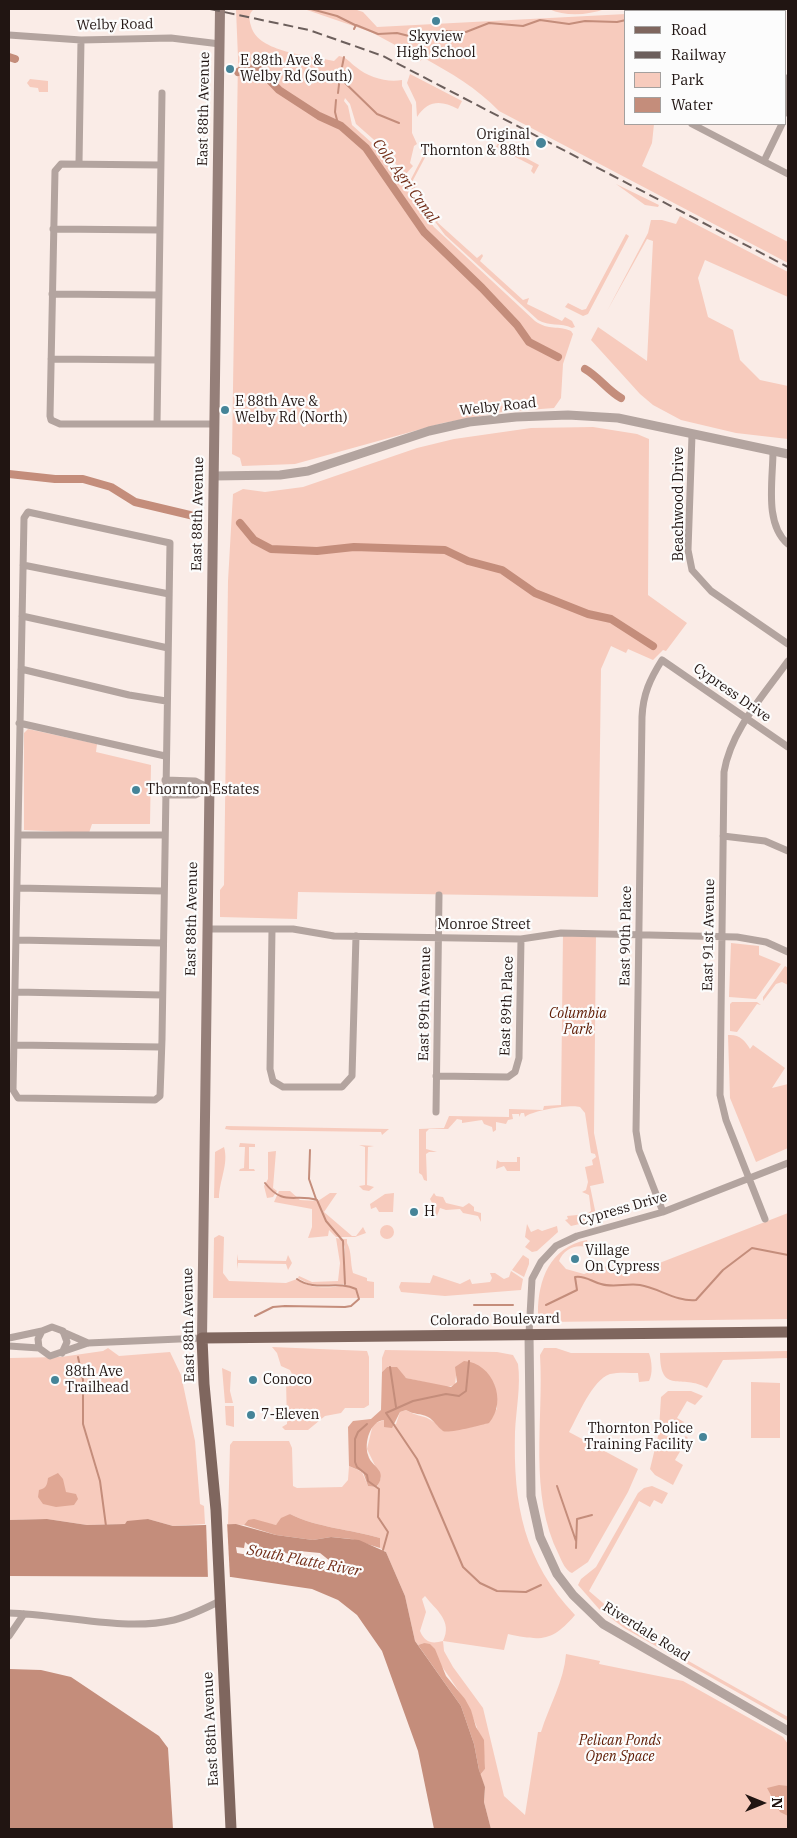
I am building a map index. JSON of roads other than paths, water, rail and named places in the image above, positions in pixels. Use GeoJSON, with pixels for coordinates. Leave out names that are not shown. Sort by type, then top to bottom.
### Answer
{"type":"FeatureCollection","features":[{"type":"Feature","properties":{"kind":"main road","name":"East 88th Avenue"},"geometry":{"type":"LineString","coordinates":[[220,9],[202,1338],[216,1510],[230,1829]]}},
{"type":"Feature","properties":{"kind":"main road","name":"Colorado Boulevard"},"geometry":{"type":"LineString","coordinates":[[202,1338],[788,1332]]}},
{"type":"Feature","properties":{"kind":"street","name":"Welby Road"},"geometry":{"type":"LineString","coordinates":[[9,35],[81,40],[171,38],[220,44]]}},
{"type":"Feature","properties":{"kind":"street"},"geometry":{"type":"LineString","coordinates":[[79,163],[81,40]]}},
{"type":"Feature","properties":{"kind":"street"},"geometry":{"type":"LineString","coordinates":[[787,86],[787,104]]}},
{"type":"Feature","properties":{"kind":"street"},"geometry":{"type":"LineString","coordinates":[[157,424],[162,92]]}},
{"type":"Feature","properties":{"kind":"street"},"geometry":{"type":"LineString","coordinates":[[695,125],[788,174]]}},
{"type":"Feature","properties":{"kind":"street"},"geometry":{"type":"LineString","coordinates":[[764,161],[782,125]]}},
{"type":"Feature","properties":{"kind":"street"},"geometry":{"type":"LineString","coordinates":[[160,165],[58,164],[55,171],[53,229],[50,416],[55,423],[214,424]]}},
{"type":"Feature","properties":{"kind":"street"},"geometry":{"type":"LineString","coordinates":[[53,229],[159,230]]}},
{"type":"Feature","properties":{"kind":"street"},"geometry":{"type":"LineString","coordinates":[[52,294],[158,295]]}},
{"type":"Feature","properties":{"kind":"street"},"geometry":{"type":"LineString","coordinates":[[51,359],[158,360]]}},
{"type":"Feature","properties":{"kind":"street","name":"Welby Road"},"geometry":{"type":"LineString","coordinates":[[214,476],[280,476],[308,471],[428,431],[493,419],[589,416],[618,418],[788,454]]}},
{"type":"Feature","properties":{"kind":"street","name":"Beachwood Drive"},"geometry":{"type":"LineString","coordinates":[[692,435],[688,550],[692,570],[711,591],[788,644]]}},
{"type":"Feature","properties":{"kind":"street"},"geometry":{"type":"LineString","coordinates":[[773,452],[773,516],[780,536],[788,544]]}},
{"type":"Feature","properties":{"kind":"street"},"geometry":{"type":"LineString","coordinates":[[28,512],[170,544],[164,780],[160,1096],[155,1100],[18,1098],[12,1090],[16,992],[23,565],[24,518],[28,512]]}},
{"type":"Feature","properties":{"kind":"street"},"geometry":{"type":"LineString","coordinates":[[23,565],[169,594]]}},
{"type":"Feature","properties":{"kind":"street"},"geometry":{"type":"LineString","coordinates":[[22,616],[168,648]]}},
{"type":"Feature","properties":{"kind":"street","name":"Cypress Drive"},"geometry":{"type":"LineString","coordinates":[[662,660],[788,747]]}},
{"type":"Feature","properties":{"kind":"street","name":"East 90th Place"},"geometry":{"type":"LineString","coordinates":[[662,660],[650,679],[643,700],[636,1131],[639,1150],[663,1212]]}},
{"type":"Feature","properties":{"kind":"street","name":"East 91st Avenue"},"geometry":{"type":"LineString","coordinates":[[765,1219],[726,1120],[720,1095],[723,836],[726,763],[731,746],[747,719],[788,661]]}},
{"type":"Feature","properties":{"kind":"street"},"geometry":{"type":"LineString","coordinates":[[20,669],[129,695],[166,701]]}},
{"type":"Feature","properties":{"kind":"street"},"geometry":{"type":"LineString","coordinates":[[19,722],[165,756]]}},
{"type":"Feature","properties":{"kind":"street"},"geometry":{"type":"LineString","coordinates":[[164,780],[195,780],[209,788]]}},
{"type":"Feature","properties":{"kind":"street"},"geometry":{"type":"LineString","coordinates":[[165,795],[195,795],[209,788]]}},
{"type":"Feature","properties":{"kind":"street"},"geometry":{"type":"LineString","coordinates":[[18,835],[164,835]]}},
{"type":"Feature","properties":{"kind":"street"},"geometry":{"type":"LineString","coordinates":[[723,836],[765,841],[788,851]]}},
{"type":"Feature","properties":{"kind":"street"},"geometry":{"type":"LineString","coordinates":[[18,888],[163,891]]}},
{"type":"Feature","properties":{"kind":"street","name":"East 89th Avenue"},"geometry":{"type":"LineString","coordinates":[[436,1112],[439,896]]}},
{"type":"Feature","properties":{"kind":"street","name":"Monroe Street"},"geometry":{"type":"LineString","coordinates":[[207,928],[272,929],[356,936],[522,939],[561,933],[722,936],[757,939],[788,952]]}},
{"type":"Feature","properties":{"kind":"street"},"geometry":{"type":"LineString","coordinates":[[272,929],[270,1069],[272,1080],[283,1087],[336,1087],[348,1083],[352,1076],[356,936]]}},
{"type":"Feature","properties":{"kind":"street","name":"East 89th Place"},"geometry":{"type":"LineString","coordinates":[[436,1076],[508,1077],[515,1072],[519,1058],[522,939]]}},
{"type":"Feature","properties":{"kind":"street"},"geometry":{"type":"LineString","coordinates":[[17,940],[162,943]]}},
{"type":"Feature","properties":{"kind":"street"},"geometry":{"type":"LineString","coordinates":[[16,992],[162,995]]}},
{"type":"Feature","properties":{"kind":"street"},"geometry":{"type":"LineString","coordinates":[[14,1045],[161,1047]]}},
{"type":"Feature","properties":{"kind":"street","name":"Cypress Drive"},"geometry":{"type":"LineString","coordinates":[[529,1334],[532,1279],[548,1254],[564,1241],[663,1212],[788,1163]]}},
{"type":"Feature","properties":{"kind":"street"},"geometry":{"type":"LineString","coordinates":[[9,1338],[52,1327],[88,1343]]}},
{"type":"Feature","properties":{"kind":"street"},"geometry":{"type":"LineString","coordinates":[[39,1348],[38,1339],[42,1331]]}},
{"type":"Feature","properties":{"kind":"street"},"geometry":{"type":"LineString","coordinates":[[62,1352],[67,1342],[63,1331]]}},
{"type":"Feature","properties":{"kind":"street","name":"Riverdale Road"},"geometry":{"type":"LineString","coordinates":[[529,1334],[531,1496],[540,1537],[557,1574],[581,1604],[614,1631],[788,1731]]}},
{"type":"Feature","properties":{"kind":"street"},"geometry":{"type":"LineString","coordinates":[[9,1346],[39,1348],[50,1356],[88,1343],[202,1338]]}},
{"type":"Feature","properties":{"kind":"street"},"geometry":{"type":"LineString","coordinates":[[9,1614],[92,1622],[135,1623],[173,1620],[220,1601]]}},
{"type":"Feature","properties":{"kind":"street"},"geometry":{"type":"LineString","coordinates":[[9,1636],[24,1614]]}},
{"type":"Feature","properties":{"kind":"water"},"geometry":{"type":"Polygon","coordinates":[[[47,1519],[87,1525],[125,1524],[127,1521],[148,1519],[173,1526],[236,1524],[276,1535],[313,1540],[331,1537],[359,1540],[386,1552],[405,1596],[415,1641],[461,1706],[474,1744],[479,1770],[485,1787],[484,1802],[491,1829],[434,1829],[418,1751],[382,1651],[357,1615],[338,1600],[312,1589],[231,1577],[9,1576],[9,1520],[47,1519]],[[245,1542],[244,1548],[236,1547],[237,1553],[286,1562],[291,1566],[331,1567],[330,1561],[320,1553],[299,1551],[292,1554],[253,1549],[245,1542]]]}},
{"type":"Feature","properties":{"kind":"water"},"geometry":{"type":"Polygon","coordinates":[[[9,1669],[41,1670],[71,1677],[159,1736],[168,1748],[173,1829],[9,1829],[9,1669]]]}},
{"type":"Feature","properties":{"kind":"waterway"},"geometry":{"type":"LineString","coordinates":[[311,9],[337,16],[355,25]]}},
{"type":"Feature","properties":{"kind":"waterway"},"geometry":{"type":"LineString","coordinates":[[354,29],[356,25],[378,34],[397,33],[421,39],[440,35],[446,31],[466,32],[489,23],[523,26],[540,20],[569,24],[585,21],[624,20]]}},
{"type":"Feature","properties":{"kind":"waterway","name":"Colo Agri Canal"},"geometry":{"type":"LineString","coordinates":[[9,57],[15,59]]}},
{"type":"Feature","properties":{"kind":"waterway"},"geometry":{"type":"LineString","coordinates":[[342,67],[344,57]]}},
{"type":"Feature","properties":{"kind":"waterway","name":"Colo Agri Canal"},"geometry":{"type":"LineString","coordinates":[[238,72],[247,67],[260,70],[279,90],[319,116],[341,126],[366,148],[424,232],[482,288],[517,325],[529,342],[558,357]]}},
{"type":"Feature","properties":{"kind":"waterway"},"geometry":{"type":"LineString","coordinates":[[338,93],[340,76]]}},
{"type":"Feature","properties":{"kind":"waterway"},"geometry":{"type":"LineString","coordinates":[[340,78],[377,114],[399,123]]}},
{"type":"Feature","properties":{"kind":"waterway"},"geometry":{"type":"LineString","coordinates":[[336,100],[335,112],[338,124]]}},
{"type":"Feature","properties":{"kind":"waterway","name":"Colo Agri Canal"},"geometry":{"type":"LineString","coordinates":[[585,369],[621,398]]}},
{"type":"Feature","properties":{"kind":"waterway"},"geometry":{"type":"LineString","coordinates":[[9,474],[55,479],[83,479],[111,487],[135,502],[194,516]]}},
{"type":"Feature","properties":{"kind":"waterway"},"geometry":{"type":"LineString","coordinates":[[240,523],[254,540],[271,549],[317,551],[354,547],[445,550],[468,561],[502,570],[535,593],[588,614],[611,619],[653,646]]}},
{"type":"Feature","properties":{"kind":"waterway"},"geometry":{"type":"LineString","coordinates":[[310,1150],[309,1179],[316,1199]]}},
{"type":"Feature","properties":{"kind":"waterway"},"geometry":{"type":"LineString","coordinates":[[265,1183],[278,1195],[284,1197],[317,1200],[326,1221],[343,1241],[345,1284]]}},
{"type":"Feature","properties":{"kind":"waterway"},"geometry":{"type":"LineString","coordinates":[[546,1305],[577,1290],[575,1277],[585,1278],[606,1285],[640,1285],[681,1299],[696,1300],[723,1270],[752,1248],[788,1255]]}},
{"type":"Feature","properties":{"kind":"waterway"},"geometry":{"type":"LineString","coordinates":[[255,1316],[273,1307],[345,1307],[351,1306],[359,1299],[356,1289],[341,1285],[311,1285],[297,1279]]}},
{"type":"Feature","properties":{"kind":"waterway"},"geometry":{"type":"LineString","coordinates":[[474,1305],[513,1305]]}},
{"type":"Feature","properties":{"kind":"waterway"},"geometry":{"type":"LineString","coordinates":[[78,1357],[83,1380],[83,1424],[100,1481],[106,1526]]}},
{"type":"Feature","properties":{"kind":"waterway"},"geometry":{"type":"LineString","coordinates":[[469,1361],[466,1391],[459,1396],[446,1394],[413,1401],[386,1413],[417,1459],[463,1567],[480,1583],[497,1591],[526,1592],[541,1585]]}},
{"type":"Feature","properties":{"kind":"waterway"},"geometry":{"type":"LineString","coordinates":[[390,1367],[396,1407]]}},
{"type":"Feature","properties":{"kind":"waterway"},"geometry":{"type":"LineString","coordinates":[[367,1424],[358,1432],[355,1439],[355,1462],[357,1467],[367,1475],[368,1481],[379,1489],[378,1517],[388,1532],[383,1550]]}},
{"type":"Feature","properties":{"kind":"waterway"},"geometry":{"type":"LineString","coordinates":[[557,1486],[576,1541]]}},
{"type":"Feature","properties":{"kind":"waterway"},"geometry":{"type":"LineString","coordinates":[[576,1548],[577,1519],[592,1515]]}},
{"type":"Feature","properties":{"kind":"railway"},"geometry":{"type":"LineString","coordinates":[[210,9],[309,30],[383,56],[788,267]]}},
{"type":"Feature","properties":{"kind":"place","name":"Skyview High School"},"geometry":{"type":"Point","coordinates":[436,21]}},
{"type":"Feature","properties":{"kind":"place","name":"E 88th Ave & Welby Rd (South)"},"geometry":{"type":"Point","coordinates":[230,69]}},
{"type":"Feature","properties":{"kind":"place","name":"Original Thornton & 88th"},"geometry":{"type":"Point","coordinates":[541,143]}},
{"type":"Feature","properties":{"kind":"place","name":"E 88th Ave & Welby Rd (North)"},"geometry":{"type":"Point","coordinates":[225,410]}},
{"type":"Feature","properties":{"kind":"place","name":"Thornton Estates"},"geometry":{"type":"Point","coordinates":[136,790]}},
{"type":"Feature","properties":{"kind":"place","name":"H"},"geometry":{"type":"Point","coordinates":[414,1212]}},
{"type":"Feature","properties":{"kind":"place","name":"Village On Cypress"},"geometry":{"type":"Point","coordinates":[575,1259]}},
{"type":"Feature","properties":{"kind":"place","name":"88th Ave Trailhead"},"geometry":{"type":"Point","coordinates":[55,1380]}},
{"type":"Feature","properties":{"kind":"place","name":"Conoco"},"geometry":{"type":"Point","coordinates":[253,1380]}},
{"type":"Feature","properties":{"kind":"place","name":"7-Eleven"},"geometry":{"type":"Point","coordinates":[251,1415]}},
{"type":"Feature","properties":{"kind":"place","name":"Thornton Police Training Facility"},"geometry":{"type":"Point","coordinates":[703,1437]}},
{"type":"Feature","properties":{"kind":"park label","name":"Columbia Park"},"geometry":{"type":"Point","coordinates":[578,1022]}},
{"type":"Feature","properties":{"kind":"park label","name":"Pelican Ponds Open Space"},"geometry":{"type":"Point","coordinates":[620,1749]}},
{"type":"Feature","properties":{"kind":"water label","name":"South Platte River"},"geometry":{"type":"Point","coordinates":[304,1561]}}]}
